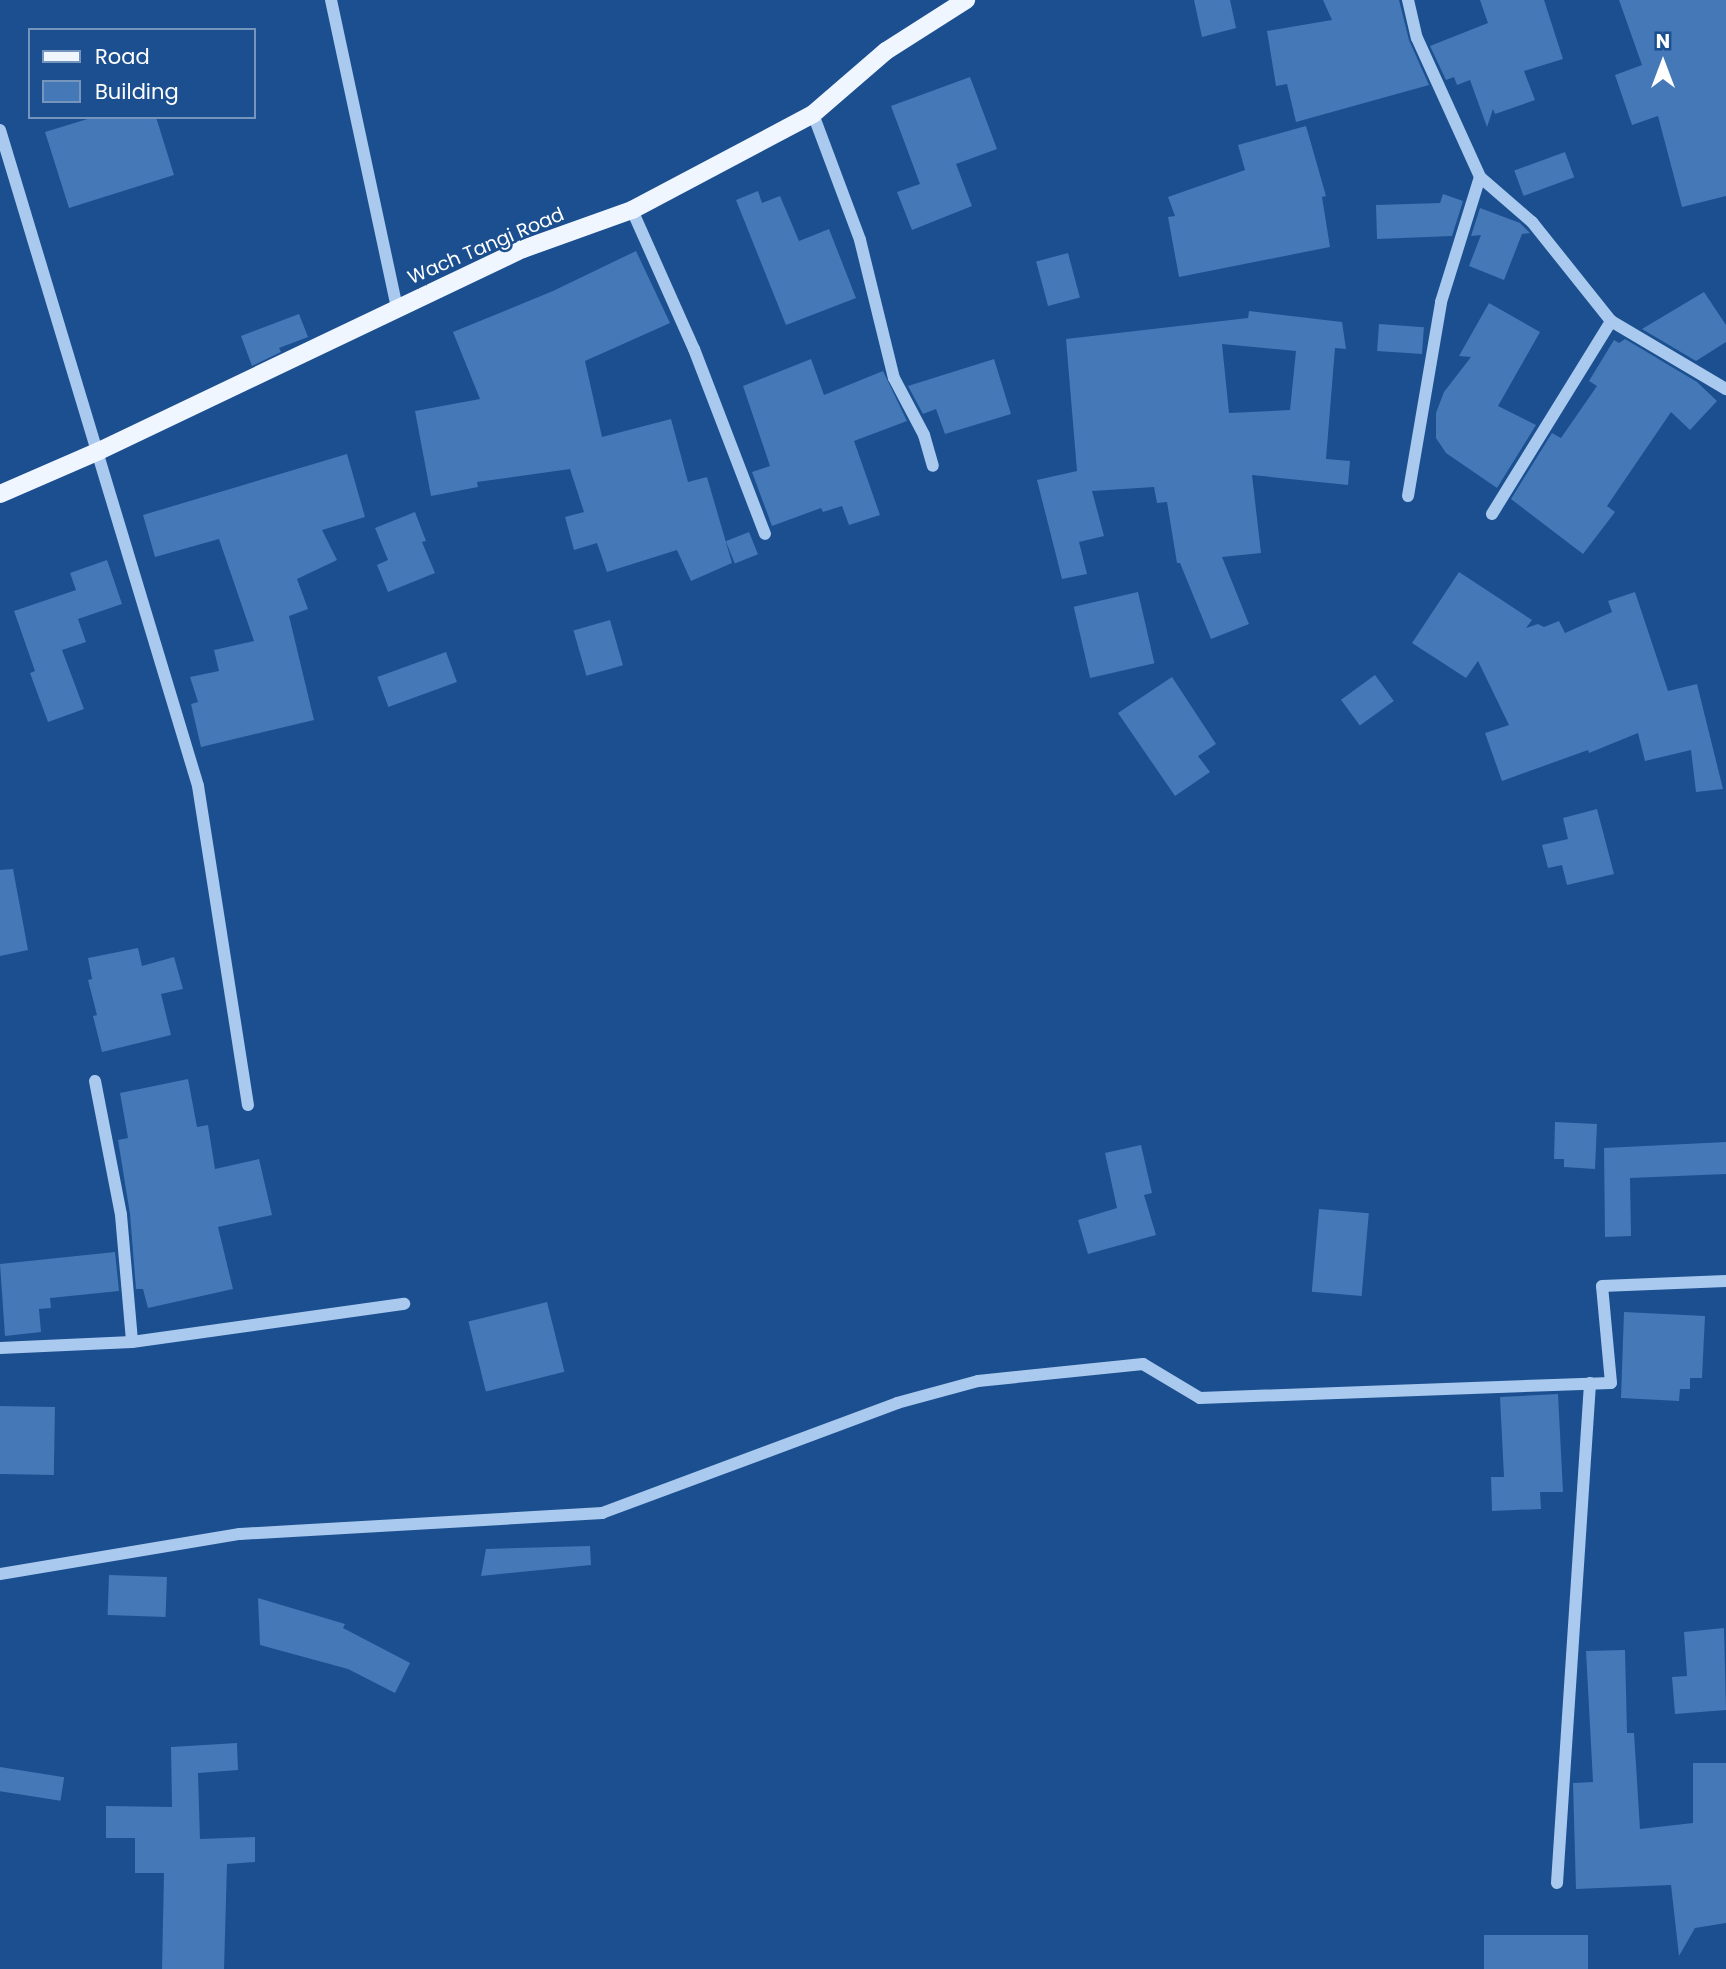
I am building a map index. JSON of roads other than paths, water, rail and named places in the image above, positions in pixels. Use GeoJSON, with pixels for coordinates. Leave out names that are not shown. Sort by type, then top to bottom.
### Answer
{"type":"FeatureCollection","features":[{"type":"Feature","properties":{"kind":"main road","name":"Wach Tangi Road"},"geometry":{"type":"LineString","coordinates":[[0,494],[99,451],[523,249],[632,210],[813,114],[886,51],[966,0]]}},
{"type":"Feature","properties":{"kind":"street"},"geometry":{"type":"LineString","coordinates":[[331,0],[397,307]]}},
{"type":"Feature","properties":{"kind":"street"},"geometry":{"type":"LineString","coordinates":[[1408,0],[1418,38],[1480,177],[1532,222],[1611,321],[1726,389]]}},
{"type":"Feature","properties":{"kind":"street"},"geometry":{"type":"LineString","coordinates":[[813,114],[860,240],[894,377],[924,435],[933,466]]}},
{"type":"Feature","properties":{"kind":"street"},"geometry":{"type":"LineString","coordinates":[[0,130],[198,786],[248,1105]]}},
{"type":"Feature","properties":{"kind":"street"},"geometry":{"type":"LineString","coordinates":[[1408,496],[1441,302],[1480,177]]}},
{"type":"Feature","properties":{"kind":"street"},"geometry":{"type":"LineString","coordinates":[[632,210],[694,349],[765,534]]}},
{"type":"Feature","properties":{"kind":"street"},"geometry":{"type":"LineString","coordinates":[[1492,514],[1611,321]]}},
{"type":"Feature","properties":{"kind":"street"},"geometry":{"type":"LineString","coordinates":[[95,1080],[121,1215],[132,1342]]}},
{"type":"Feature","properties":{"kind":"street"},"geometry":{"type":"LineString","coordinates":[[0,1574],[240,1534],[602,1513],[897,1402],[978,1381],[1143,1364],[1200,1398],[1611,1383],[1602,1286],[1726,1281]]}},
{"type":"Feature","properties":{"kind":"street"},"geometry":{"type":"LineString","coordinates":[[0,1348],[132,1342],[404,1304]]}},
{"type":"Feature","properties":{"kind":"street"},"geometry":{"type":"LineString","coordinates":[[1557,1883],[1590,1383]]}}]}
